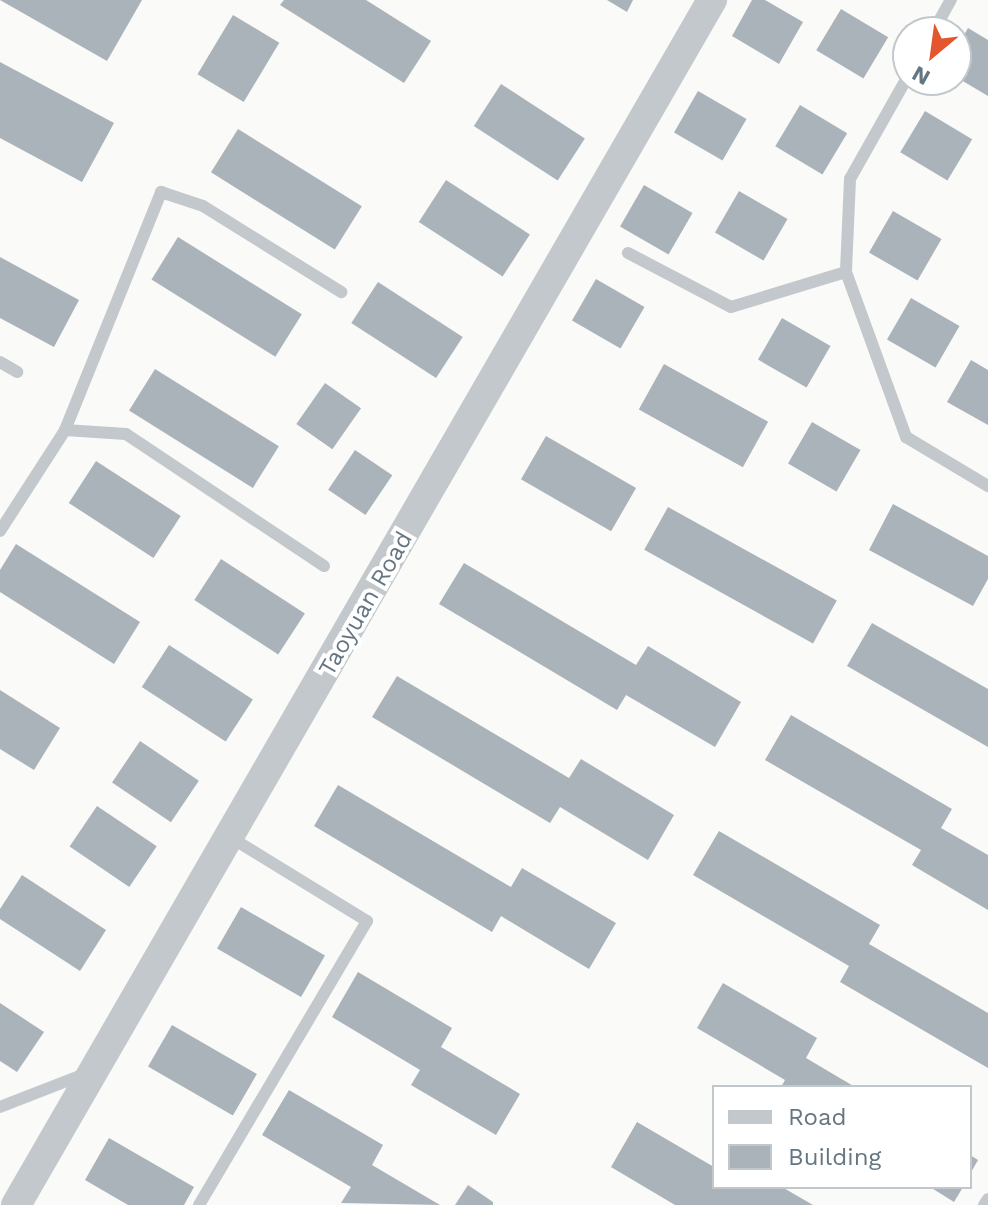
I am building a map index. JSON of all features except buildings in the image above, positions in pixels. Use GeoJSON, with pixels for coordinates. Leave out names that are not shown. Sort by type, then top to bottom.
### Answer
{"type":"FeatureCollection","features":[{"type":"Feature","properties":{"kind":"street","name":"Taoyuan Road"},"geometry":{"type":"LineString","coordinates":[[16,1205],[712,0]]}},
{"type":"Feature","properties":{"kind":"lane"},"geometry":{"type":"LineString","coordinates":[[897,96],[850,179],[846,272],[906,437],[988,486]]}},
{"type":"Feature","properties":{"kind":"lane"},"geometry":{"type":"LineString","coordinates":[[0,531],[65,430],[161,192],[203,206],[341,292]]}},
{"type":"Feature","properties":{"kind":"lane"},"geometry":{"type":"LineString","coordinates":[[628,253],[731,307],[846,272]]}},
{"type":"Feature","properties":{"kind":"lane"},"geometry":{"type":"LineString","coordinates":[[0,362],[17,372]]}},
{"type":"Feature","properties":{"kind":"lane"},"geometry":{"type":"LineString","coordinates":[[65,430],[126,434],[324,566]]}},
{"type":"Feature","properties":{"kind":"lane"},"geometry":{"type":"LineString","coordinates":[[199,1205],[367,921],[230,837]]}},
{"type":"Feature","properties":{"kind":"lane"},"geometry":{"type":"LineString","coordinates":[[0,1107],[94,1070]]}},
{"type":"Feature","properties":{"kind":"lane"},"geometry":{"type":"LineString","coordinates":[[984,1205],[988,1199]]}}]}
